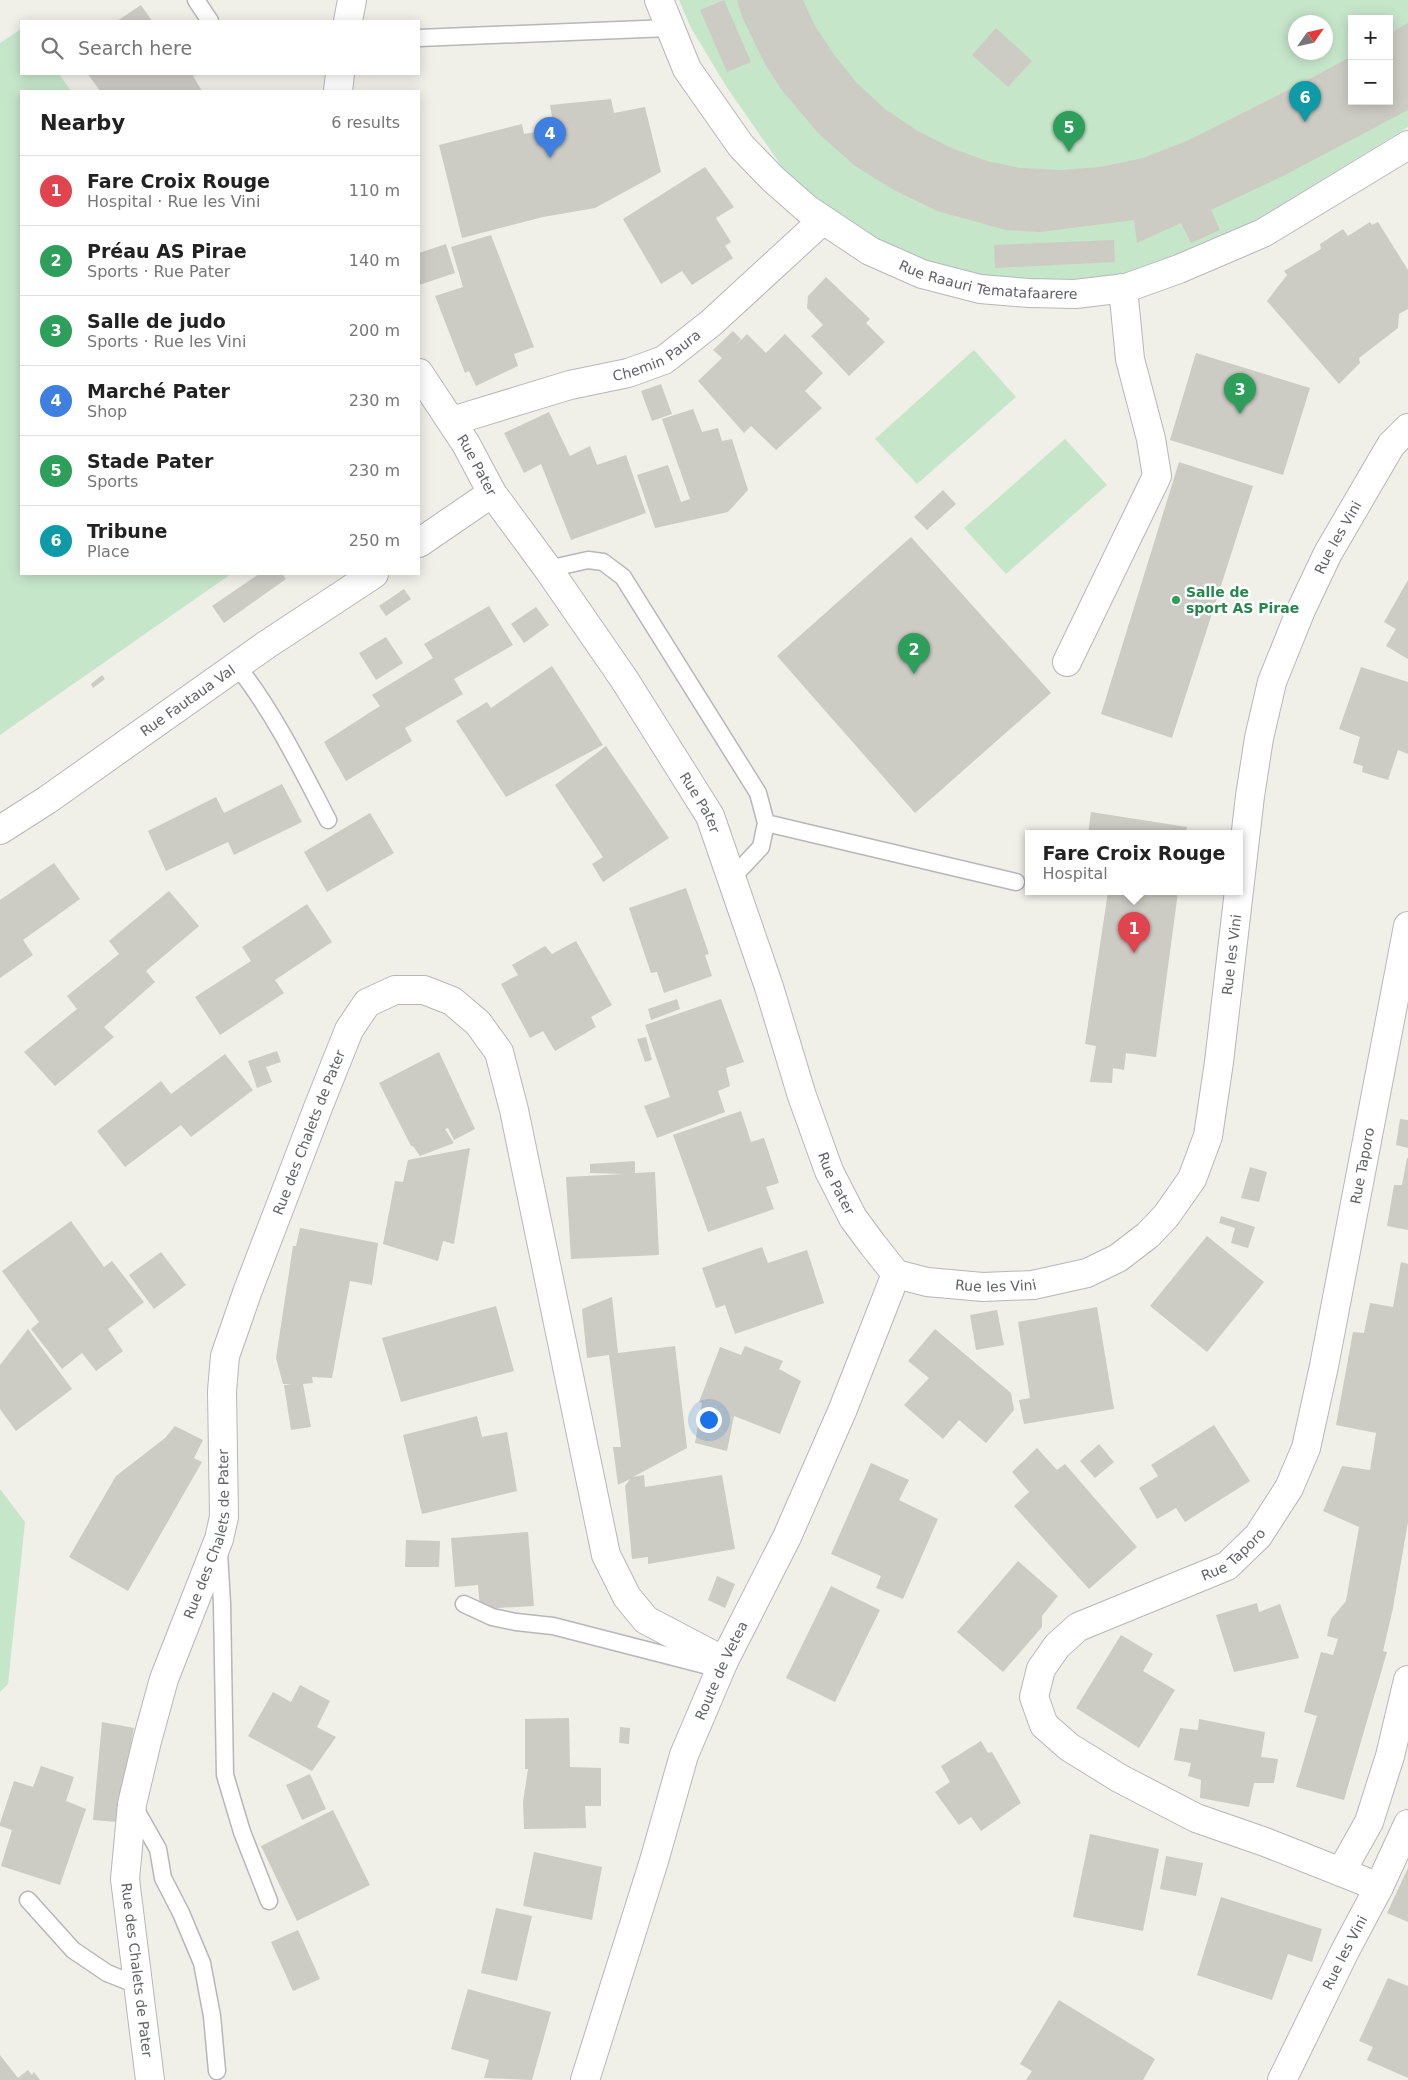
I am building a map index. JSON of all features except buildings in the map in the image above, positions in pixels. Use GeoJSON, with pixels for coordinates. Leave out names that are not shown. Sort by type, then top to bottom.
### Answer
{"type":"FeatureCollection","features":[{"type":"Feature","properties":{"kind":"street"},"geometry":{"type":"LineString","coordinates":[[348,20],[352,0]]}},
{"type":"Feature","properties":{"kind":"street","name":"Rue Raauri Tematafaarere"},"geometry":{"type":"LineString","coordinates":[[659,0],[687,69],[741,146],[773,179],[823,220],[870,251],[922,274],[980,289],[1029,294],[1075,294],[1123,288],[1179,270],[1263,233],[1408,146]]}},
{"type":"Feature","properties":{"kind":"street"},"geometry":{"type":"LineString","coordinates":[[338,90],[340,75]]}},
{"type":"Feature","properties":{"kind":"street","name":"Chemin Paura"},"geometry":{"type":"LineString","coordinates":[[452,422],[570,386],[628,373],[664,360],[712,323],[823,220]]}},
{"type":"Feature","properties":{"kind":"street"},"geometry":{"type":"LineString","coordinates":[[1066,662],[1157,476],[1150,438],[1130,359],[1123,288]]}},
{"type":"Feature","properties":{"kind":"street","name":"Rue Pater"},"geometry":{"type":"LineString","coordinates":[[420,374],[466,444],[492,493],[548,569],[624,679],[710,816],[769,988],[802,1096],[828,1171],[853,1218],[896,1274]]}},
{"type":"Feature","properties":{"kind":"street","name":"Rue les Vini"},"geometry":{"type":"LineString","coordinates":[[1243,856],[1259,738],[1272,682],[1301,610],[1328,553],[1391,445],[1408,428]]}},
{"type":"Feature","properties":{"kind":"street"},"geometry":{"type":"LineString","coordinates":[[420,543],[492,493]]}},
{"type":"Feature","properties":{"kind":"street","name":"Rue Fautaua Val"},"geometry":{"type":"LineString","coordinates":[[0,830],[47,800],[237,666],[373,575]]}},
{"type":"Feature","properties":{"kind":"street","name":"Rue les Vini"},"geometry":{"type":"LineString","coordinates":[[896,1274],[927,1282],[983,1287],[1033,1285],[1087,1273],[1118,1258],[1148,1235],[1166,1216],[1192,1178],[1208,1136],[1219,1062],[1238,895]]}},
{"type":"Feature","properties":{"kind":"street","name":"Rue Taporo"},"geometry":{"type":"LineString","coordinates":[[1379,1887],[1265,1842],[1196,1818],[1119,1778],[1069,1747],[1044,1725],[1034,1697],[1041,1669],[1057,1646],[1078,1626],[1227,1566],[1258,1536],[1289,1488],[1306,1448],[1324,1366],[1408,926]]}},
{"type":"Feature","properties":{"kind":"street","name":"Rue des Chalets de Pater"},"geometry":{"type":"LineString","coordinates":[[150,2080],[125,1879],[132,1804],[164,1679],[218,1542],[224,1517],[222,1391],[225,1356],[248,1290],[349,1030],[367,1003],[395,990],[424,990],[452,1001],[478,1023],[499,1052],[514,1110],[606,1555],[627,1597],[646,1620],[722,1665]]}},
{"type":"Feature","properties":{"kind":"street","name":"Route de Vetea"},"geometry":{"type":"LineString","coordinates":[[585,2080],[654,1861],[684,1756],[722,1665],[791,1528],[843,1409],[896,1274]]}},
{"type":"Feature","properties":{"kind":"street"},"geometry":{"type":"LineString","coordinates":[[1341,1872],[1369,1822],[1390,1756],[1408,1680]]}},
{"type":"Feature","properties":{"kind":"street","name":"Rue les Vini"},"geometry":{"type":"LineString","coordinates":[[1282,2080],[1379,1887],[1408,1824]]}},
{"type":"Feature","properties":{"kind":"lane"},"geometry":{"type":"LineString","coordinates":[[196,0],[209,20]]}},
{"type":"Feature","properties":{"kind":"lane"},"geometry":{"type":"LineString","coordinates":[[420,38],[669,28]]}},
{"type":"Feature","properties":{"kind":"lane"},"geometry":{"type":"LineString","coordinates":[[548,569],[588,560],[603,562],[623,577],[758,793],[766,823],[762,847],[731,879]]}},
{"type":"Feature","properties":{"kind":"lane"},"geometry":{"type":"LineString","coordinates":[[237,666],[256,693],[306,777],[328,820]]}},
{"type":"Feature","properties":{"kind":"lane"},"geometry":{"type":"LineString","coordinates":[[766,823],[1016,882]]}},
{"type":"Feature","properties":{"kind":"lane"},"geometry":{"type":"LineString","coordinates":[[218,1542],[222,1604],[226,1775],[242,1832],[270,1901]]}},
{"type":"Feature","properties":{"kind":"lane"},"geometry":{"type":"LineString","coordinates":[[464,1604],[492,1617],[553,1626],[722,1665]]}},
{"type":"Feature","properties":{"kind":"lane"},"geometry":{"type":"LineString","coordinates":[[132,1804],[158,1849],[163,1878],[181,1913],[202,1963],[212,2016],[217,2071]]}},
{"type":"Feature","properties":{"kind":"lane"},"geometry":{"type":"LineString","coordinates":[[28,1900],[72,1950],[107,1973],[137,1985]]}},
{"type":"Feature","properties":{"kind":"green space"},"geometry":{"type":"Polygon","coordinates":[[[679,0],[1408,0],[1408,127],[1182,265],[1054,290],[963,276],[872,248],[789,177],[726,86],[691,28],[679,0]]]}},
{"type":"Feature","properties":{"kind":"green space"},"geometry":{"type":"Polygon","coordinates":[[[20,30],[20,75],[60,75],[70,90],[20,90],[20,575],[230,575],[0,735],[0,43],[20,30]]]}},
{"type":"Feature","properties":{"kind":"green space"},"geometry":{"type":"Polygon","coordinates":[[[974,350],[1016,397],[917,484],[875,439],[974,350]]]}},
{"type":"Feature","properties":{"kind":"green space"},"geometry":{"type":"Polygon","coordinates":[[[1065,439],[1107,485],[1006,574],[964,528],[1065,439]]]}},
{"type":"Feature","properties":{"kind":"green space"},"geometry":{"type":"Polygon","coordinates":[[[0,1489],[25,1522],[8,1684],[0,1692],[0,1489]]]}},
{"type":"Feature","properties":{"kind":"place","name":"Tribune"},"geometry":{"type":"Point","coordinates":[1305,122]}},
{"type":"Feature","properties":{"kind":"place","name":"Stade Pater"},"geometry":{"type":"Point","coordinates":[1069,152]}},
{"type":"Feature","properties":{"kind":"place","name":"Marché Pater"},"geometry":{"type":"Point","coordinates":[550,158]}},
{"type":"Feature","properties":{"kind":"place","name":"Salle de judo"},"geometry":{"type":"Point","coordinates":[1240,414]}},
{"type":"Feature","properties":{"kind":"place","name":"Salle de sport AS Pirae"},"geometry":{"type":"Point","coordinates":[1176,600]}},
{"type":"Feature","properties":{"kind":"place","name":"Préau AS Pirae"},"geometry":{"type":"Point","coordinates":[914,674]}},
{"type":"Feature","properties":{"kind":"place","name":"Fare Croix Rouge"},"geometry":{"type":"Point","coordinates":[1134,953]}}]}
